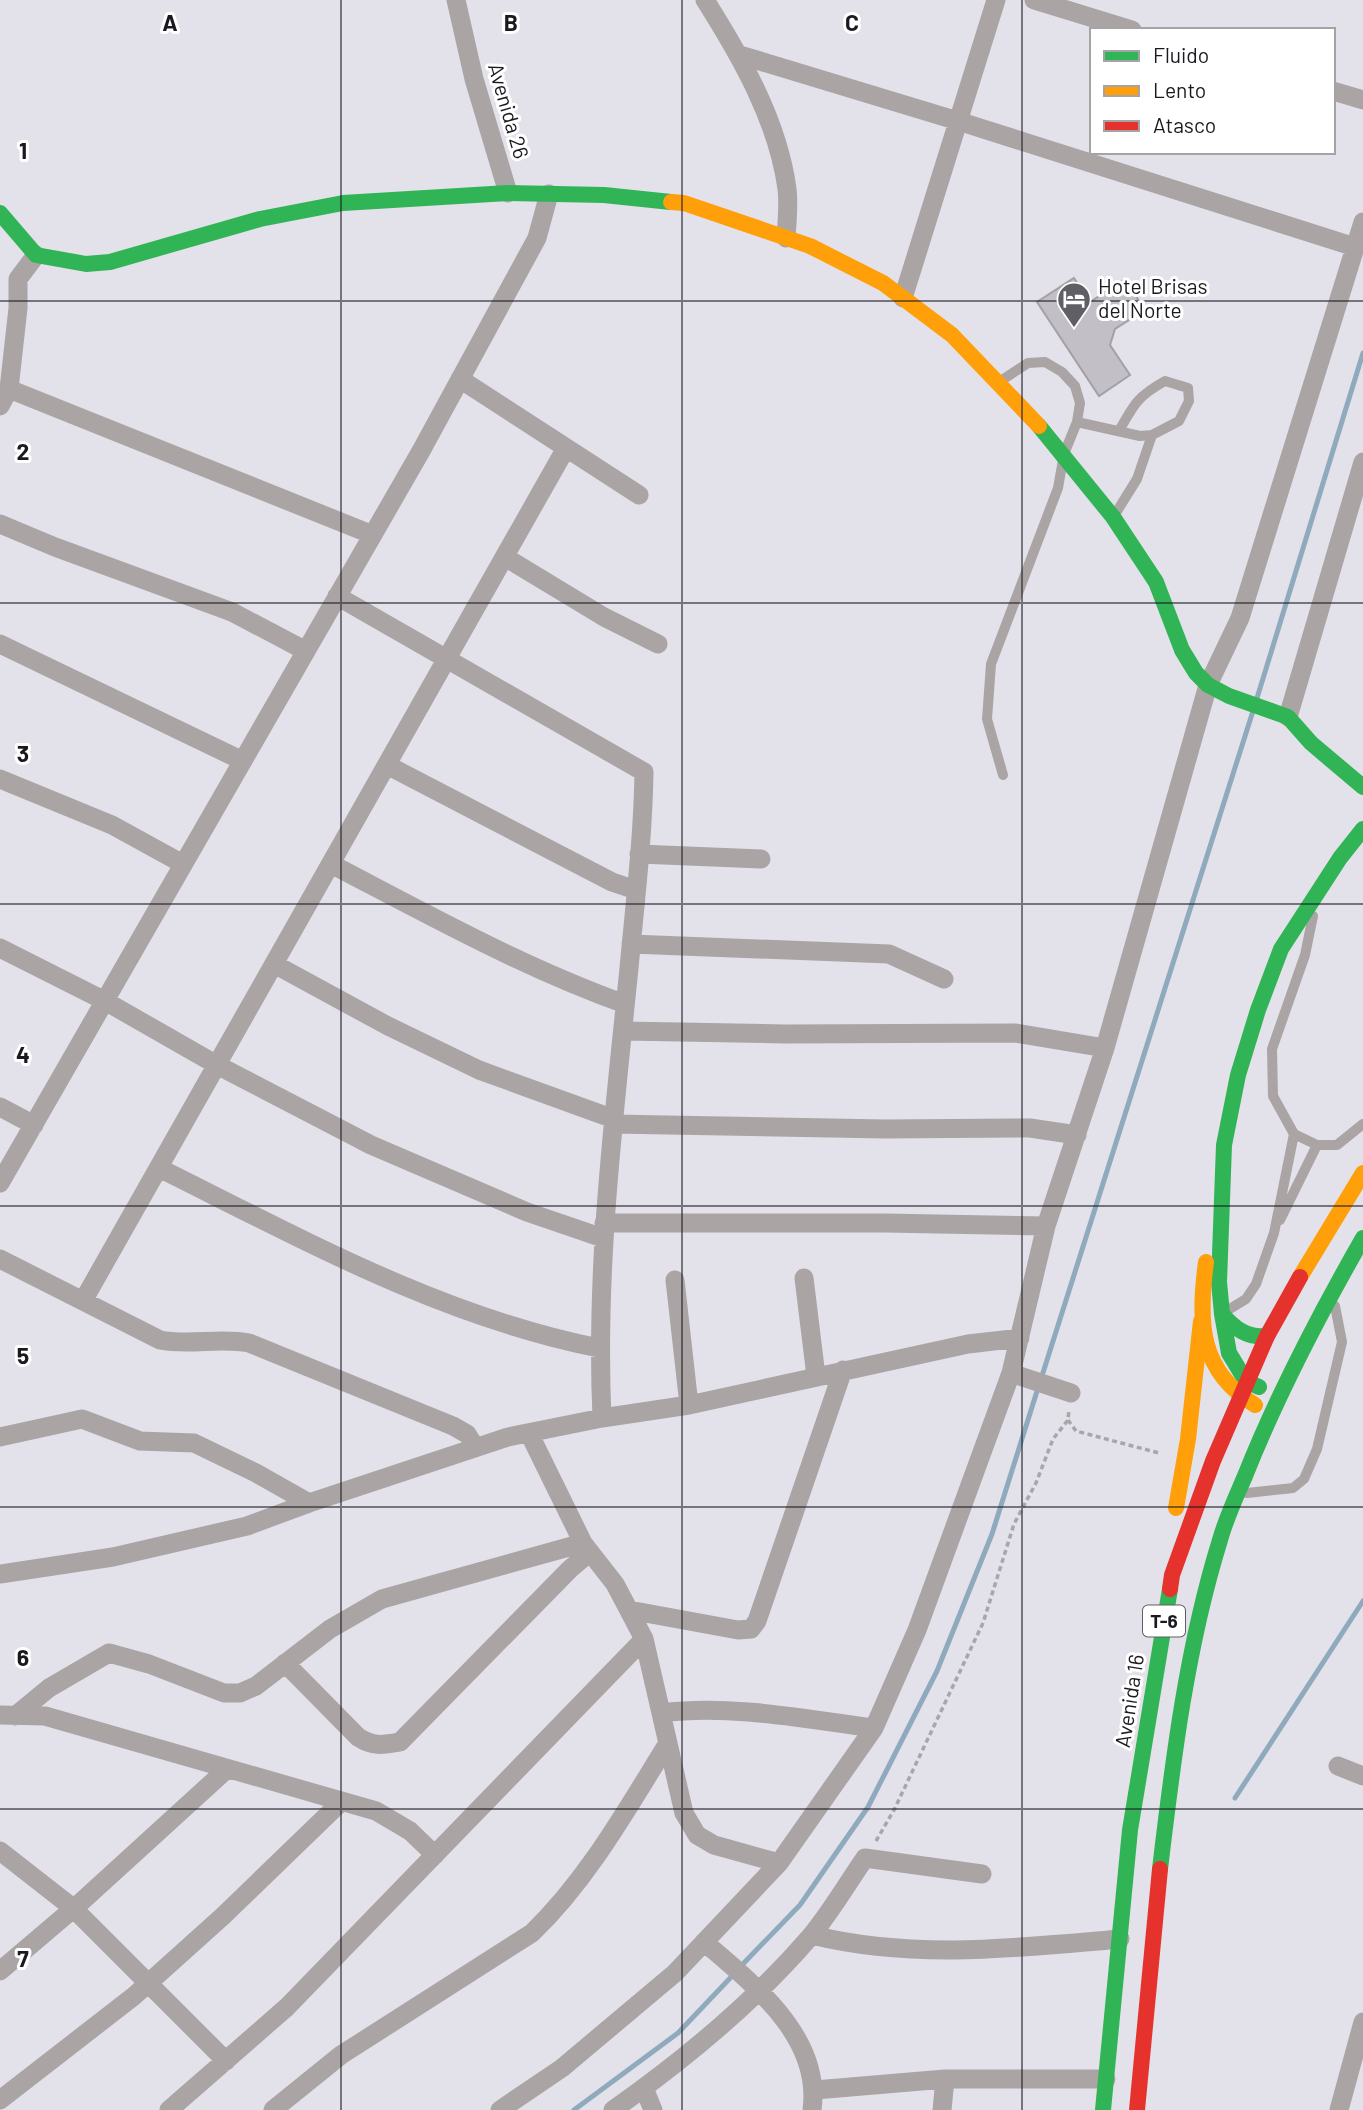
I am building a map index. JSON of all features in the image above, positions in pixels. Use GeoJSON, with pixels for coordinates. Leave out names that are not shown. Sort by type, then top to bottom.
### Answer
{"type":"FeatureCollection","features":[{"type":"Feature","properties":{"kind":"main road"},"geometry":{"type":"LineString","coordinates":[[0,213],[36,255],[86,264],[110,262],[260,219],[343,203],[508,193],[604,195],[684,203],[810,246],[883,284],[953,335],[1064,454],[1113,517],[1156,582],[1182,650],[1196,673],[1208,685],[1228,696],[1281,715],[1363,787]]}},
{"type":"Feature","properties":{"kind":"main road"},"geometry":{"type":"LineString","coordinates":[[1280,1396],[1246,1381],[1229,1353],[1219,1282],[1224,1145],[1238,1075],[1281,949],[1340,858],[1363,829]]}},
{"type":"Feature","properties":{"kind":"main road","name":"Avenida 16"},"geometry":{"type":"LineString","coordinates":[[1103,2110],[1130,1830],[1172,1576],[1213,1461],[1267,1336],[1363,1173]]}},
{"type":"Feature","properties":{"kind":"main road"},"geometry":{"type":"LineString","coordinates":[[1222,1192],[1208,1249],[1202,1287],[1201,1321],[1213,1359],[1225,1385],[1238,1398],[1271,1413]]}},
{"type":"Feature","properties":{"kind":"main road","name":"T-6"},"geometry":{"type":"LineString","coordinates":[[1137,2110],[1170,1779],[1182,1702],[1218,1546],[1271,1413],[1331,1292],[1363,1238]]}},
{"type":"Feature","properties":{"kind":"main road"},"geometry":{"type":"LineString","coordinates":[[1222,1314],[1235,1329],[1259,1338],[1267,1336]]}},
{"type":"Feature","properties":{"kind":"main road","name":"T-6"},"geometry":{"type":"LineString","coordinates":[[1172,1576],[1170,1540],[1187,1460],[1190,1402],[1201,1321]]}},
{"type":"Feature","properties":{"kind":"street","name":"Avenida 26"},"geometry":{"type":"LineString","coordinates":[[456,0],[474,79],[508,193]]}},
{"type":"Feature","properties":{"kind":"street"},"geometry":{"type":"LineString","coordinates":[[705,0],[740,55],[774,136],[787,190],[786,238]]}},
{"type":"Feature","properties":{"kind":"street"},"geometry":{"type":"LineString","coordinates":[[903,298],[996,0]]}},
{"type":"Feature","properties":{"kind":"street"},"geometry":{"type":"LineString","coordinates":[[1034,0],[1125,28]]}},
{"type":"Feature","properties":{"kind":"street"},"geometry":{"type":"LineString","coordinates":[[740,55],[1355,247]]}},
{"type":"Feature","properties":{"kind":"street"},"geometry":{"type":"LineString","coordinates":[[1335,92],[1363,100]]}},
{"type":"Feature","properties":{"kind":"street"},"geometry":{"type":"LineString","coordinates":[[0,1183],[460,379],[537,237],[548,194]]}},
{"type":"Feature","properties":{"kind":"street"},"geometry":{"type":"LineString","coordinates":[[500,2110],[562,2068],[675,1973],[779,1863],[874,1728],[921,1618],[1011,1373],[1046,1226],[1105,1048],[1208,685],[1240,618],[1363,222]]}},
{"type":"Feature","properties":{"kind":"street"},"geometry":{"type":"LineString","coordinates":[[36,255],[9,281],[18,308],[5,398],[373,535]]}},
{"type":"Feature","properties":{"kind":"street"},"geometry":{"type":"LineString","coordinates":[[460,379],[639,495]]}},
{"type":"Feature","properties":{"kind":"street"},"geometry":{"type":"LineString","coordinates":[[83,1301],[566,448]]}},
{"type":"Feature","properties":{"kind":"street"},"geometry":{"type":"LineString","coordinates":[[1281,715],[1363,462]]}},
{"type":"Feature","properties":{"kind":"street"},"geometry":{"type":"LineString","coordinates":[[0,524],[232,612],[306,651]]}},
{"type":"Feature","properties":{"kind":"street"},"geometry":{"type":"LineString","coordinates":[[505,557],[604,617],[658,644]]}},
{"type":"Feature","properties":{"kind":"street"},"geometry":{"type":"LineString","coordinates":[[337,596],[644,772],[636,890],[604,1230],[599,1348],[602,1418]]}},
{"type":"Feature","properties":{"kind":"street"},"geometry":{"type":"LineString","coordinates":[[0,644],[243,761]]}},
{"type":"Feature","properties":{"kind":"street"},"geometry":{"type":"LineString","coordinates":[[387,765],[612,883],[636,890]]}},
{"type":"Feature","properties":{"kind":"street"},"geometry":{"type":"LineString","coordinates":[[0,779],[112,825],[183,864]]}},
{"type":"Feature","properties":{"kind":"street"},"geometry":{"type":"LineString","coordinates":[[639,854],[761,859]]}},
{"type":"Feature","properties":{"kind":"street"},"geometry":{"type":"LineString","coordinates":[[331,864],[504,954],[587,991],[625,1004]]}},
{"type":"Feature","properties":{"kind":"street"},"geometry":{"type":"LineString","coordinates":[[631,944],[889,954],[944,979]]}},
{"type":"Feature","properties":{"kind":"street"},"geometry":{"type":"LineString","coordinates":[[0,948],[105,1001],[217,1065],[371,1146],[527,1212],[604,1230],[886,1223],[1046,1226]]}},
{"type":"Feature","properties":{"kind":"street"},"geometry":{"type":"LineString","coordinates":[[274,964],[388,1026],[479,1070],[614,1121],[885,1129],[1030,1128],[1077,1135]]}},
{"type":"Feature","properties":{"kind":"street"},"geometry":{"type":"LineString","coordinates":[[623,1031],[785,1034],[1016,1033],[1105,1048]]}},
{"type":"Feature","properties":{"kind":"street"},"geometry":{"type":"LineString","coordinates":[[0,1107],[34,1125]]}},
{"type":"Feature","properties":{"kind":"street"},"geometry":{"type":"LineString","coordinates":[[159,1168],[327,1251],[442,1302],[557,1340],[599,1348]]}},
{"type":"Feature","properties":{"kind":"street"},"geometry":{"type":"LineString","coordinates":[[0,1259],[160,1340],[177,1343],[232,1339],[249,1343],[453,1426],[467,1434],[475,1447]]}},
{"type":"Feature","properties":{"kind":"street"},"geometry":{"type":"LineString","coordinates":[[804,1278],[816,1376]]}},
{"type":"Feature","properties":{"kind":"street"},"geometry":{"type":"LineString","coordinates":[[676,1280],[690,1405]]}},
{"type":"Feature","properties":{"kind":"street"},"geometry":{"type":"LineString","coordinates":[[0,1574],[113,1557],[247,1527],[309,1503],[475,1447],[529,1433],[602,1418],[690,1405],[968,1344],[1020,1338]]}},
{"type":"Feature","properties":{"kind":"street"},"geometry":{"type":"LineString","coordinates":[[629,1611],[738,1630],[751,1629],[757,1621],[843,1370]]}},
{"type":"Feature","properties":{"kind":"street"},"geometry":{"type":"LineString","coordinates":[[1011,1373],[1071,1393]]}},
{"type":"Feature","properties":{"kind":"street"},"geometry":{"type":"LineString","coordinates":[[0,1437],[82,1419],[140,1441],[194,1443],[309,1503]]}},
{"type":"Feature","properties":{"kind":"street"},"geometry":{"type":"LineString","coordinates":[[529,1433],[586,1547],[615,1584],[644,1639],[684,1813],[697,1835],[714,1845],[779,1863]]}},
{"type":"Feature","properties":{"kind":"street"},"geometry":{"type":"LineString","coordinates":[[8,1716],[109,1653],[149,1664],[224,1693],[240,1693],[256,1686],[330,1629],[382,1600],[586,1547]]}},
{"type":"Feature","properties":{"kind":"street"},"geometry":{"type":"LineString","coordinates":[[285,1663],[358,1737],[369,1744],[380,1746],[400,1742],[570,1569],[586,1547]]}},
{"type":"Feature","properties":{"kind":"street"},"geometry":{"type":"LineString","coordinates":[[169,2110],[288,2007],[644,1639]]}},
{"type":"Feature","properties":{"kind":"street"},"geometry":{"type":"LineString","coordinates":[[661,1713],[687,1709],[777,1715],[874,1728]]}},
{"type":"Feature","properties":{"kind":"street"},"geometry":{"type":"LineString","coordinates":[[8,1716],[44,1716],[376,1811],[410,1831],[435,1855]]}},
{"type":"Feature","properties":{"kind":"street"},"geometry":{"type":"LineString","coordinates":[[273,2110],[341,2055],[532,1933],[557,1909],[611,1835],[668,1743]]}},
{"type":"Feature","properties":{"kind":"street"},"geometry":{"type":"LineString","coordinates":[[1338,1766],[1363,1776]]}},
{"type":"Feature","properties":{"kind":"street"},"geometry":{"type":"LineString","coordinates":[[0,1971],[226,1769]]}},
{"type":"Feature","properties":{"kind":"street"},"geometry":{"type":"LineString","coordinates":[[0,2100],[149,1982],[223,1916],[342,1801]]}},
{"type":"Feature","properties":{"kind":"street"},"geometry":{"type":"LineString","coordinates":[[0,1851],[73,1908],[226,2061]]}},
{"type":"Feature","properties":{"kind":"street"},"geometry":{"type":"LineString","coordinates":[[612,2110],[644,2088],[760,1991],[812,1935],[866,1858],[982,1874]]}},
{"type":"Feature","properties":{"kind":"street"},"geometry":{"type":"LineString","coordinates":[[812,1935],[846,1943],[962,1951],[1120,1940]]}},
{"type":"Feature","properties":{"kind":"street"},"geometry":{"type":"LineString","coordinates":[[704,1942],[760,1991],[797,2037],[815,2090],[812,2110]]}},
{"type":"Feature","properties":{"kind":"street"},"geometry":{"type":"LineString","coordinates":[[1339,2110],[1363,2022]]}},
{"type":"Feature","properties":{"kind":"street"},"geometry":{"type":"LineString","coordinates":[[815,2090],[945,2079],[1106,2079]]}},
{"type":"Feature","properties":{"kind":"street"},"geometry":{"type":"LineString","coordinates":[[942,2110],[945,2079]]}},
{"type":"Feature","properties":{"kind":"street"},"geometry":{"type":"LineString","coordinates":[[644,2088],[653,2110]]}},
{"type":"Feature","properties":{"kind":"lane"},"geometry":{"type":"LineString","coordinates":[[998,382],[1028,363],[1045,362],[1062,372],[1075,386],[1080,403],[1077,422],[1064,454],[1058,488],[991,664],[987,719],[1003,775]]}},
{"type":"Feature","properties":{"kind":"lane"},"geometry":{"type":"LineString","coordinates":[[1077,422],[1140,436],[1152,435],[1179,421],[1189,401],[1188,388],[1165,381],[1145,393],[1134,403],[1119,431]]}},
{"type":"Feature","properties":{"kind":"lane"},"geometry":{"type":"LineString","coordinates":[[1113,517],[1137,479],[1152,435]]}},
{"type":"Feature","properties":{"kind":"lane"},"geometry":{"type":"LineString","coordinates":[[1317,894],[1305,955],[1272,1049],[1273,1096],[1294,1135],[1317,1145],[1337,1145],[1363,1124]]}},
{"type":"Feature","properties":{"kind":"lane"},"geometry":{"type":"LineString","coordinates":[[1222,1314],[1246,1298],[1256,1284],[1273,1233],[1294,1135]]}},
{"type":"Feature","properties":{"kind":"lane"},"geometry":{"type":"LineString","coordinates":[[1273,1233],[1317,1145]]}},
{"type":"Feature","properties":{"kind":"lane"},"geometry":{"type":"LineString","coordinates":[[1238,1494],[1293,1488],[1304,1479],[1317,1449],[1342,1342],[1331,1292]]}},
{"type":"Feature","properties":{"kind":"path"},"geometry":{"type":"LineString","coordinates":[[866,1858],[894,1810],[983,1623],[1014,1524],[1037,1483],[1053,1439],[1068,1420],[1071,1393]]}},
{"type":"Feature","properties":{"kind":"path"},"geometry":{"type":"LineString","coordinates":[[1068,1420],[1076,1431],[1187,1460]]}},
{"type":"Feature","properties":{"kind":"building","name":"Hotel Brisas del Norte"},"geometry":{"type":"Polygon","coordinates":[[[1074,278],[1090,302],[1125,279],[1145,310],[1115,329],[1110,345],[1130,375],[1099,396],[1037,302],[1074,278]]]}},
{"type":"Feature","properties":{"kind":"waterway"},"geometry":{"type":"LineString","coordinates":[[1257,698],[1363,353]]}},
{"type":"Feature","properties":{"kind":"waterway"},"geometry":{"type":"LineString","coordinates":[[1041,1379],[1253,711]]}},
{"type":"Feature","properties":{"kind":"waterway"},"geometry":{"type":"LineString","coordinates":[[740,1967],[800,1905],[868,1807],[937,1671],[992,1534],[1038,1388]]}},
{"type":"Feature","properties":{"kind":"waterway"},"geometry":{"type":"LineString","coordinates":[[1235,1798],[1363,1601]]}},
{"type":"Feature","properties":{"kind":"waterway"},"geometry":{"type":"LineString","coordinates":[[574,2110],[678,2033],[734,1974]]}},
{"type":"Feature","properties":{"kind":"traffic: fast"},"geometry":{"type":"LineString","coordinates":[[0,213],[36,255],[86,264],[110,262],[260,219],[343,203],[508,193],[604,195],[671,202]]}},
{"type":"Feature","properties":{"kind":"traffic: fast"},"geometry":{"type":"LineString","coordinates":[[1039,426],[1113,517],[1156,582],[1182,650],[1196,673],[1208,685],[1229,696],[1288,717],[1311,743],[1363,787]]}},
{"type":"Feature","properties":{"kind":"traffic: fast"},"geometry":{"type":"LineString","coordinates":[[1259,1387],[1246,1381],[1229,1353],[1222,1314],[1219,1282],[1224,1145],[1238,1075],[1281,949],[1340,858],[1363,829]]}},
{"type":"Feature","properties":{"kind":"traffic: fast"},"geometry":{"type":"LineString","coordinates":[[1160,1869],[1190,1662],[1208,1580],[1222,1532],[1285,1385],[1363,1238]]}},
{"type":"Feature","properties":{"kind":"traffic: fast"},"geometry":{"type":"LineString","coordinates":[[1222,1314],[1242,1331],[1253,1336],[1267,1336]]}},
{"type":"Feature","properties":{"kind":"traffic: fast"},"geometry":{"type":"LineString","coordinates":[[1103,2110],[1130,1830],[1170,1589]]}},
{"type":"Feature","properties":{"kind":"traffic: slow"},"geometry":{"type":"LineString","coordinates":[[671,202],[684,203],[810,246],[883,283],[952,335],[1039,426]]}},
{"type":"Feature","properties":{"kind":"traffic: slow"},"geometry":{"type":"LineString","coordinates":[[1300,1277],[1363,1173]]}},
{"type":"Feature","properties":{"kind":"traffic: slow"},"geometry":{"type":"LineString","coordinates":[[1206,1262],[1202,1305],[1206,1343],[1223,1377],[1236,1392],[1255,1405]]}},
{"type":"Feature","properties":{"kind":"traffic: slow"},"geometry":{"type":"LineString","coordinates":[[1176,1508],[1188,1439],[1201,1321]]}},
{"type":"Feature","properties":{"kind":"traffic: jam"},"geometry":{"type":"LineString","coordinates":[[1170,1589],[1172,1575],[1213,1461],[1267,1336],[1300,1277]]}},
{"type":"Feature","properties":{"kind":"traffic: jam"},"geometry":{"type":"LineString","coordinates":[[1137,2110],[1160,1869]]}},
{"type":"Feature","properties":{"kind":"place","name":"Hotel Brisas del Norte"},"geometry":{"type":"Point","coordinates":[1074,329]}}]}
